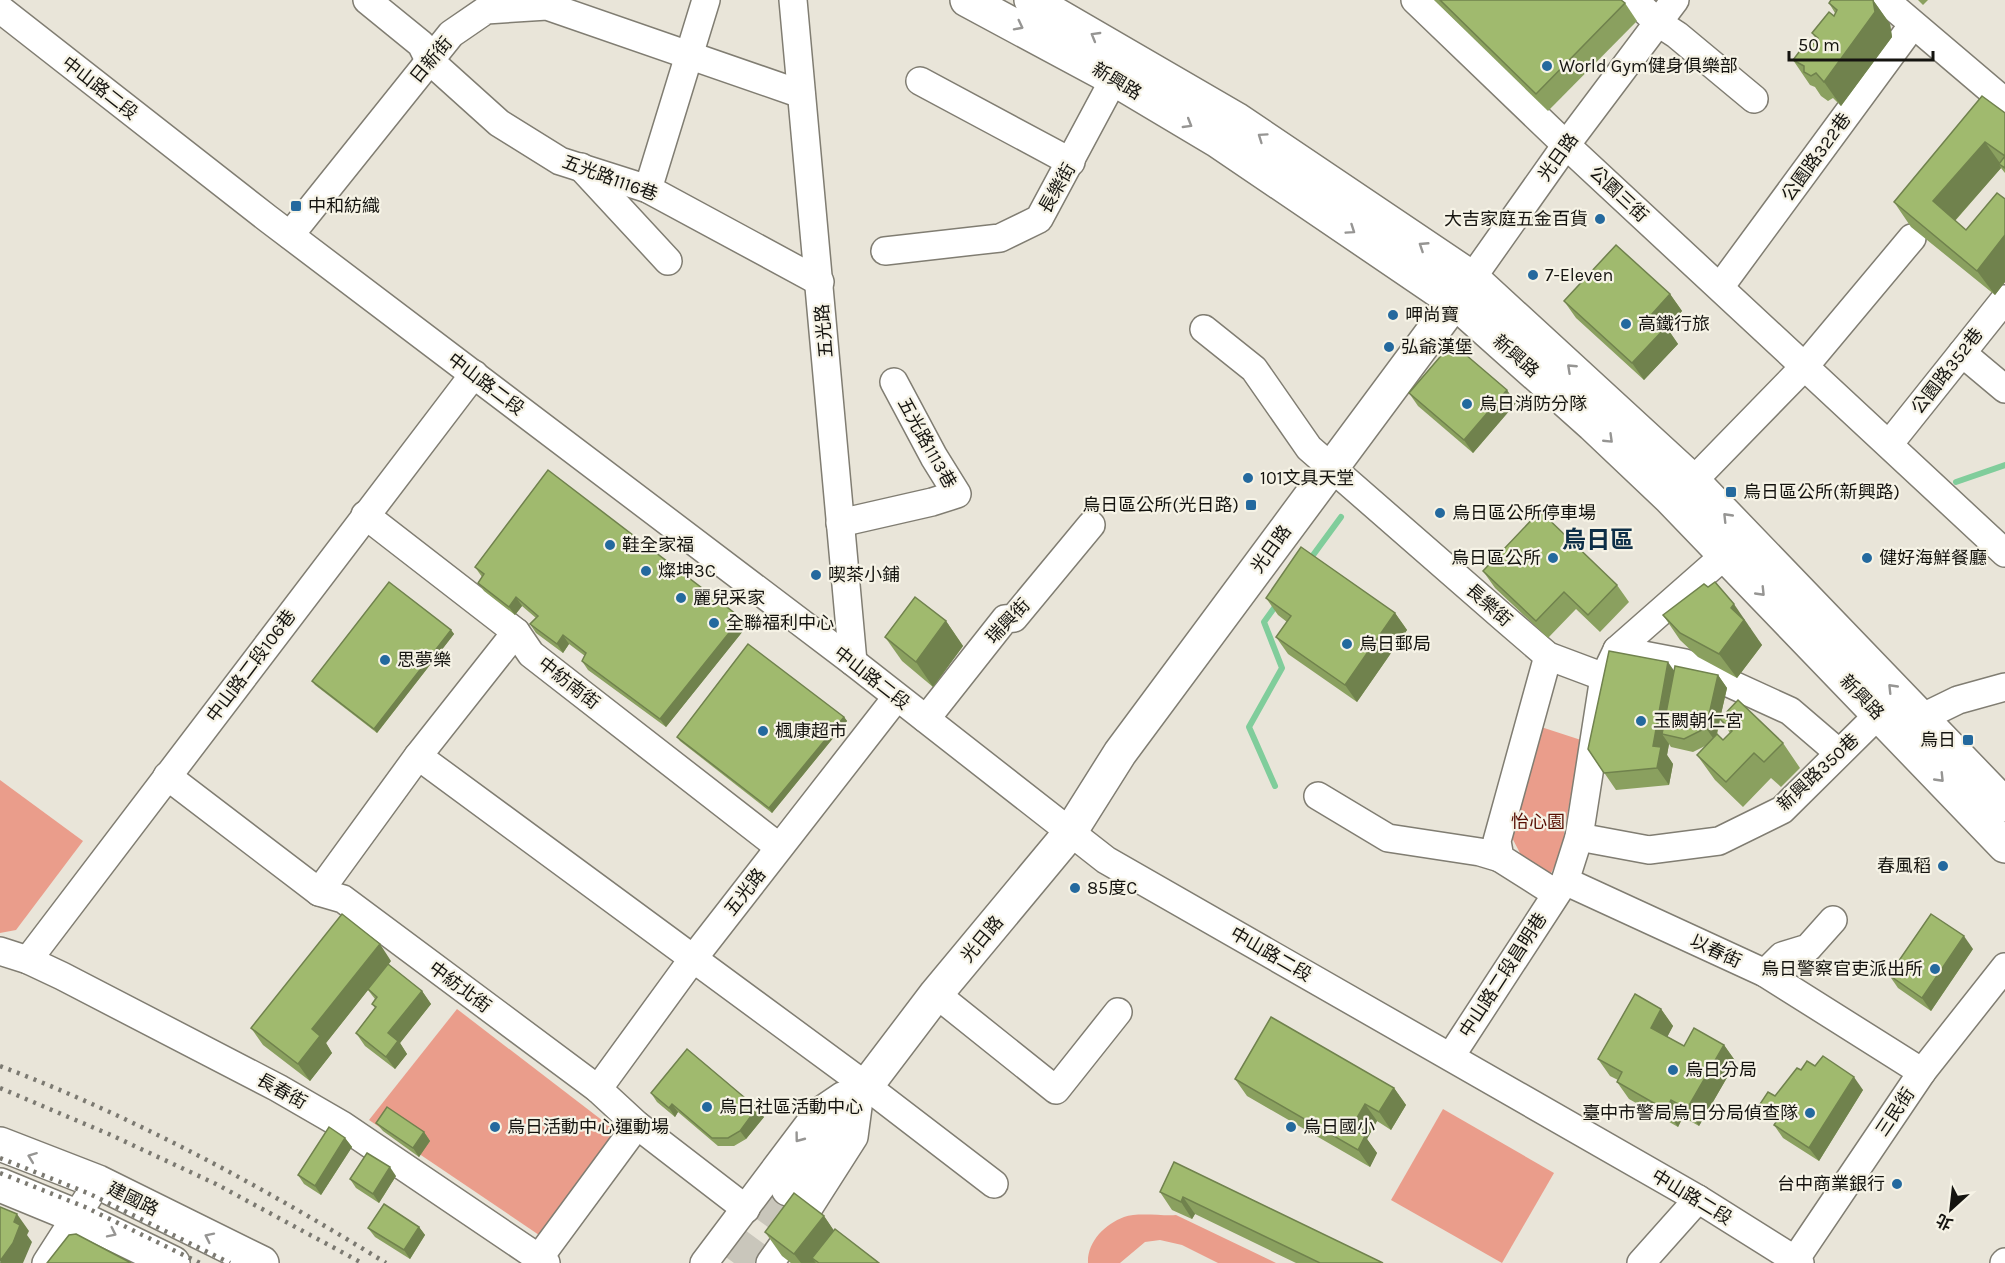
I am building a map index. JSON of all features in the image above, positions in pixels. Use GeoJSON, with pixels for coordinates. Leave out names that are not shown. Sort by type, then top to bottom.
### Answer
{"type":"FeatureCollection","features":[{"type":"Feature","properties":{"kind":"main road","name":"新興路"},"geometry":{"type":"LineString","coordinates":[[967,0],[1114,79],[1464,290],[1593,425],[1725,555],[2005,846]]}},
{"type":"Feature","properties":{"kind":"main road","name":"新興路"},"geometry":{"type":"LineString","coordinates":[[1031,0],[1236,119],[1464,290],[1693,481],[2005,806]]}},
{"type":"Feature","properties":{"kind":"main road","name":"光日路"},"geometry":{"type":"LineString","coordinates":[[788,1188],[936,994],[1069,834],[1120,753],[1464,290]]}},
{"type":"Feature","properties":{"kind":"main road","name":"建國路"},"geometry":{"type":"LineString","coordinates":[[0,1144],[98,1182],[262,1263]]}},
{"type":"Feature","properties":{"kind":"main road"},"geometry":{"type":"LineString","coordinates":[[0,1185],[78,1217],[173,1263]]}},
{"type":"Feature","properties":{"kind":"street","name":"五光路1116巷"},"geometry":{"type":"LineString","coordinates":[[367,0],[421,44],[429,60],[499,123],[560,161],[648,189],[820,282]]}},
{"type":"Feature","properties":{"kind":"street"},"geometry":{"type":"LineString","coordinates":[[648,189],[706,0]]}},
{"type":"Feature","properties":{"kind":"street","name":"五光路"},"geometry":{"type":"LineString","coordinates":[[794,0],[853,662]]}},
{"type":"Feature","properties":{"kind":"street","name":"公園三街"},"geometry":{"type":"LineString","coordinates":[[1415,0],[1566,145],[1803,367],[1890,443],[2005,553]]}},
{"type":"Feature","properties":{"kind":"street"},"geometry":{"type":"LineString","coordinates":[[1634,0],[1657,22],[1677,34],[1754,99]]}},
{"type":"Feature","properties":{"kind":"street","name":"光日路"},"geometry":{"type":"LineString","coordinates":[[1464,290],[1566,145],[1675,0]]}},
{"type":"Feature","properties":{"kind":"street"},"geometry":{"type":"LineString","coordinates":[[1885,0],[1912,26],[2005,102]]}},
{"type":"Feature","properties":{"kind":"street","name":"日新街"},"geometry":{"type":"LineString","coordinates":[[290,235],[451,34],[486,10],[547,6],[801,94]]}},
{"type":"Feature","properties":{"kind":"street","name":"中山路二段"},"geometry":{"type":"LineString","coordinates":[[0,9],[290,235],[853,662],[1069,834],[1106,860],[1698,1199],[1796,1262]]}},
{"type":"Feature","properties":{"kind":"street","name":"公園路322巷"},"geometry":{"type":"LineString","coordinates":[[1720,287],[1912,26]]}},
{"type":"Feature","properties":{"kind":"street","name":"長樂街"},"geometry":{"type":"LineString","coordinates":[[885,251],[1000,238],[1039,219],[1114,79]]}},
{"type":"Feature","properties":{"kind":"street"},"geometry":{"type":"LineString","coordinates":[[920,81],[1071,162]]}},
{"type":"Feature","properties":{"kind":"street"},"geometry":{"type":"LineString","coordinates":[[581,167],[668,261]]}},
{"type":"Feature","properties":{"kind":"street"},"geometry":{"type":"LineString","coordinates":[[1693,481],[1803,367],[1912,238]]}},
{"type":"Feature","properties":{"kind":"street","name":"公園路352巷"},"geometry":{"type":"LineString","coordinates":[[1890,443],[2005,298]]}},
{"type":"Feature","properties":{"kind":"street","name":"長樂街"},"geometry":{"type":"LineString","coordinates":[[1204,329],[1254,369],[1309,448],[1548,656],[1604,678]]}},
{"type":"Feature","properties":{"kind":"street"},"geometry":{"type":"LineString","coordinates":[[1962,353],[2005,389]]}},
{"type":"Feature","properties":{"kind":"street","name":"中山路二段106巷"},"geometry":{"type":"LineString","coordinates":[[28,960],[474,374]]}},
{"type":"Feature","properties":{"kind":"street","name":"五光路1113巷"},"geometry":{"type":"LineString","coordinates":[[840,523],[957,494],[934,457],[894,382]]}},
{"type":"Feature","properties":{"kind":"street","name":"中紡南街"},"geometry":{"type":"LineString","coordinates":[[365,515],[516,632],[531,654],[779,847]]}},
{"type":"Feature","properties":{"kind":"street","name":"瑞興街"},"geometry":{"type":"LineString","coordinates":[[926,719],[1005,619],[1014,618],[1091,525]]}},
{"type":"Feature","properties":{"kind":"street"},"geometry":{"type":"LineString","coordinates":[[1617,650],[1725,555]]}},
{"type":"Feature","properties":{"kind":"street"},"geometry":{"type":"LineString","coordinates":[[320,892],[418,756],[516,632]]}},
{"type":"Feature","properties":{"kind":"street"},"geometry":{"type":"LineString","coordinates":[[1617,650],[1685,663],[1790,711],[1839,753]]}},
{"type":"Feature","properties":{"kind":"street","name":"中山路二段昌明巷"},"geometry":{"type":"LineString","coordinates":[[1451,1056],[1560,887],[1579,837],[1604,678],[1617,650]]}},
{"type":"Feature","properties":{"kind":"street"},"geometry":{"type":"LineString","coordinates":[[1500,858],[1497,842],[1502,818],[1548,656]]}},
{"type":"Feature","properties":{"kind":"street"},"geometry":{"type":"LineString","coordinates":[[1922,718],[1958,700],[2005,687]]}},
{"type":"Feature","properties":{"kind":"street","name":"五光路"},"geometry":{"type":"LineString","coordinates":[[598,1089],[692,960],[896,698]]}},
{"type":"Feature","properties":{"kind":"street","name":"新興路350巷"},"geometry":{"type":"LineString","coordinates":[[1579,837],[1649,850],[1719,841],[1782,810],[1879,714]]}},
{"type":"Feature","properties":{"kind":"street"},"geometry":{"type":"LineString","coordinates":[[418,756],[863,1089],[994,1184]]}},
{"type":"Feature","properties":{"kind":"street","name":"中紡北街"},"geometry":{"type":"LineString","coordinates":[[167,776],[320,892],[343,898],[598,1089],[637,1125],[746,1209]]}},
{"type":"Feature","properties":{"kind":"street","name":"中山路二段昌明巷"},"geometry":{"type":"LineString","coordinates":[[1318,795],[1388,838],[1480,852],[1500,858],[1560,887]]}},
{"type":"Feature","properties":{"kind":"street","name":"以春街"},"geometry":{"type":"LineString","coordinates":[[1560,887],[1765,973],[1922,1072]]}},
{"type":"Feature","properties":{"kind":"street"},"geometry":{"type":"LineString","coordinates":[[1765,973],[1782,956],[1808,948],[1833,920]]}},
{"type":"Feature","properties":{"kind":"street","name":"長春街"},"geometry":{"type":"LineString","coordinates":[[0,951],[28,960],[154,1022],[342,1125],[542,1260]]}},
{"type":"Feature","properties":{"kind":"street","name":"三民街"},"geometry":{"type":"LineString","coordinates":[[1796,1262],[1922,1072],[2005,967]]}},
{"type":"Feature","properties":{"kind":"street"},"geometry":{"type":"LineString","coordinates":[[936,994],[1056,1090],[1118,1012]]}},
{"type":"Feature","properties":{"kind":"street"},"geometry":{"type":"LineString","coordinates":[[704,1263],[817,1113],[842,1096],[863,1089]]}},
{"type":"Feature","properties":{"kind":"street"},"geometry":{"type":"LineString","coordinates":[[770,1263],[854,1137],[863,1089]]}},
{"type":"Feature","properties":{"kind":"street"},"geometry":{"type":"LineString","coordinates":[[542,1260],[637,1125]]}},
{"type":"Feature","properties":{"kind":"street"},"geometry":{"type":"LineString","coordinates":[[46,1263],[78,1217],[98,1182]]}},
{"type":"Feature","properties":{"kind":"street"},"geometry":{"type":"LineString","coordinates":[[1641,1263],[1698,1199]]}},
{"type":"Feature","properties":{"kind":"green space","name":"怡心園"},"geometry":{"type":"Polygon","coordinates":[[[1538,726],[1581,740],[1564,832],[1565,846],[1549,877],[1522,857],[1507,828],[1538,726]]]}},
{"type":"Feature","properties":{"kind":"green space"},"geometry":{"type":"Polygon","coordinates":[[[0,780],[83,841],[16,930],[0,933],[0,780]]]}},
{"type":"Feature","properties":{"kind":"green space","name":"烏日活動中心運動場"},"geometry":{"type":"Polygon","coordinates":[[[457,1009],[620,1134],[542,1237],[369,1120],[457,1009]]]}},
{"type":"Feature","properties":{"kind":"green space"},"geometry":{"type":"Polygon","coordinates":[[[1443,1109],[1554,1173],[1502,1263],[1391,1200],[1443,1109]]]}},
{"type":"Feature","properties":{"kind":"green space"},"geometry":{"type":"Polygon","coordinates":[[[1136,1215],[1176,1215],[1276,1263],[1218,1263],[1182,1245],[1160,1240],[1145,1242],[1120,1263],[1088,1263],[1088,1255],[1098,1235],[1117,1220],[1136,1215]]]}},
{"type":"Feature","properties":{"kind":"building","name":"World Gym健身俱樂部"},"geometry":{"type":"Polygon","coordinates":[[[1440,0],[1621,0],[1625,3],[1536,94],[1440,0]]]}},
{"type":"Feature","properties":{"kind":"building"},"geometry":{"type":"Polygon","coordinates":[[[1831,0],[1873,0],[1875,12],[1824,82],[1816,73],[1811,76],[1804,72],[1804,66],[1793,60],[1808,40],[1813,44],[1818,38],[1812,33],[1829,12],[1834,16],[1837,10],[1829,3],[1831,0]]]}},
{"type":"Feature","properties":{"kind":"building"},"geometry":{"type":"Polygon","coordinates":[[[1982,96],[2005,113],[2005,156],[1985,142],[1933,201],[1966,230],[1997,193],[2005,199],[2005,235],[1977,271],[1894,202],[1982,96]]]}},
{"type":"Feature","properties":{"kind":"building"},"geometry":{"type":"Polygon","coordinates":[[[2005,156],[2005,168],[1999,164],[2005,156]]]}},
{"type":"Feature","properties":{"kind":"building","name":"高鐵行旅"},"geometry":{"type":"Polygon","coordinates":[[[1616,245],[1670,294],[1652,314],[1666,327],[1632,363],[1564,301],[1616,245]]]}},
{"type":"Feature","properties":{"kind":"building","name":"烏日消防分隊"},"geometry":{"type":"Polygon","coordinates":[[[1452,343],[1507,390],[1464,440],[1409,393],[1452,343]]]}},
{"type":"Feature","properties":{"kind":"building"},"geometry":{"type":"Polygon","coordinates":[[[548,470],[741,618],[660,719],[582,661],[586,653],[563,635],[557,644],[530,624],[538,616],[516,597],[509,607],[478,583],[484,574],[475,567],[548,470]]]}},
{"type":"Feature","properties":{"kind":"building","name":"烏日區公所"},"geometry":{"type":"Polygon","coordinates":[[[1540,511],[1617,585],[1588,615],[1564,592],[1536,621],[1483,571],[1540,511]]]}},
{"type":"Feature","properties":{"kind":"building","name":"烏日郵局"},"geometry":{"type":"Polygon","coordinates":[[[1301,547],[1395,613],[1345,685],[1276,637],[1291,616],[1266,598],[1301,547]]]}},
{"type":"Feature","properties":{"kind":"building","name":"思夢樂"},"geometry":{"type":"Polygon","coordinates":[[[389,582],[451,630],[374,729],[312,681],[389,582]]]}},
{"type":"Feature","properties":{"kind":"building"},"geometry":{"type":"Polygon","coordinates":[[[1715,582],[1734,604],[1731,608],[1744,620],[1719,654],[1680,633],[1663,615],[1704,584],[1708,587],[1715,582]]]}},
{"type":"Feature","properties":{"kind":"building"},"geometry":{"type":"Polygon","coordinates":[[[915,597],[946,621],[916,662],[885,637],[915,597]]]}},
{"type":"Feature","properties":{"kind":"building","name":"楓康超市"},"geometry":{"type":"Polygon","coordinates":[[[748,644],[844,717],[769,808],[677,737],[748,644]]]}},
{"type":"Feature","properties":{"kind":"building","name":"玉闕朝仁宮"},"geometry":{"type":"Polygon","coordinates":[[[1609,651],[1668,662],[1653,746],[1661,747],[1657,768],[1604,773],[1588,749],[1609,651]]]}},
{"type":"Feature","properties":{"kind":"building"},"geometry":{"type":"Polygon","coordinates":[[[1675,666],[1718,675],[1706,728],[1684,739],[1662,734],[1675,666]]]}},
{"type":"Feature","properties":{"kind":"building"},"geometry":{"type":"Polygon","coordinates":[[[1738,700],[1783,743],[1764,762],[1754,753],[1726,782],[1697,755],[1717,734],[1723,740],[1732,731],[1720,719],[1738,700]]]}},
{"type":"Feature","properties":{"kind":"building"},"geometry":{"type":"Polygon","coordinates":[[[342,914],[380,944],[312,1029],[320,1036],[298,1064],[251,1028],[342,914]]]}},
{"type":"Feature","properties":{"kind":"building"},"geometry":{"type":"Polygon","coordinates":[[[1931,914],[1964,936],[1922,998],[1889,975],[1931,914]]]}},
{"type":"Feature","properties":{"kind":"building"},"geometry":{"type":"Polygon","coordinates":[[[388,964],[422,991],[388,1033],[398,1041],[386,1057],[356,1033],[376,1007],[372,1004],[377,997],[368,989],[388,964]]]}},
{"type":"Feature","properties":{"kind":"building","name":"烏日分局"},"geometry":{"type":"Polygon","coordinates":[[[1635,994],[1661,1009],[1651,1028],[1684,1046],[1694,1028],[1724,1045],[1687,1109],[1671,1100],[1666,1110],[1617,1082],[1622,1072],[1598,1059],[1635,994]]]}},
{"type":"Feature","properties":{"kind":"building"},"geometry":{"type":"Polygon","coordinates":[[[1271,1017],[1394,1088],[1379,1112],[1365,1104],[1351,1128],[1365,1136],[1358,1150],[1235,1079],[1271,1017]]]}},
{"type":"Feature","properties":{"kind":"building","name":"烏日社區活動中心"},"geometry":{"type":"Polygon","coordinates":[[[687,1049],[757,1108],[740,1131],[728,1138],[712,1138],[672,1104],[669,1108],[651,1093],[687,1049]]]}},
{"type":"Feature","properties":{"kind":"building","name":"臺中市警局烏日分局偵查隊"},"geometry":{"type":"Polygon","coordinates":[[[1823,1056],[1854,1077],[1809,1148],[1774,1125],[1778,1119],[1760,1104],[1768,1092],[1775,1096],[1797,1068],[1801,1070],[1807,1061],[1815,1066],[1823,1056]]]}},
{"type":"Feature","properties":{"kind":"building"},"geometry":{"type":"Polygon","coordinates":[[[387,1107],[424,1132],[413,1148],[376,1123],[387,1107]]]}},
{"type":"Feature","properties":{"kind":"building"},"geometry":{"type":"Polygon","coordinates":[[[329,1127],[345,1138],[315,1186],[298,1175],[329,1127]]]}},
{"type":"Feature","properties":{"kind":"building"},"geometry":{"type":"Polygon","coordinates":[[[367,1153],[390,1167],[373,1194],[350,1179],[367,1153]]]}},
{"type":"Feature","properties":{"kind":"building"},"geometry":{"type":"Polygon","coordinates":[[[1174,1162],[1383,1263],[1320,1263],[1183,1197],[1181,1202],[1160,1192],[1174,1162]]]}},
{"type":"Feature","properties":{"kind":"building"},"geometry":{"type":"Polygon","coordinates":[[[794,1193],[824,1216],[794,1254],[765,1232],[794,1193]]]}},
{"type":"Feature","properties":{"kind":"building"},"geometry":{"type":"Polygon","coordinates":[[[384,1204],[419,1227],[404,1250],[368,1228],[384,1204]]]}},
{"type":"Feature","properties":{"kind":"building"},"geometry":{"type":"Polygon","coordinates":[[[0,1207],[17,1214],[14,1222],[20,1225],[13,1243],[0,1261],[0,1207]]]}},
{"type":"Feature","properties":{"kind":"building"},"geometry":{"type":"Polygon","coordinates":[[[835,1229],[879,1263],[819,1263],[812,1258],[835,1229]]]}},
{"type":"Feature","properties":{"kind":"building"},"geometry":{"type":"Polygon","coordinates":[[[76,1234],[131,1263],[47,1263],[69,1235],[76,1234]]]}},
{"type":"Feature","properties":{"kind":"waterway"},"geometry":{"type":"LineString","coordinates":[[1956,482],[2005,465]]}},
{"type":"Feature","properties":{"kind":"waterway"},"geometry":{"type":"LineString","coordinates":[[1308,562],[1341,517]]}},
{"type":"Feature","properties":{"kind":"waterway"},"geometry":{"type":"LineString","coordinates":[[1275,786],[1249,727],[1282,668],[1264,622],[1277,604]]}},
{"type":"Feature","properties":{"kind":"tunnel"},"geometry":{"type":"LineString","coordinates":[[734,1263],[788,1189]]}},
{"type":"Feature","properties":{"kind":"railway"},"geometry":{"type":"LineString","coordinates":[[0,1066],[100,1108],[198,1155],[293,1207],[386,1263]]}},
{"type":"Feature","properties":{"kind":"railway"},"geometry":{"type":"LineString","coordinates":[[0,1088],[111,1135],[216,1184],[362,1263]]}},
{"type":"Feature","properties":{"kind":"railway"},"geometry":{"type":"LineString","coordinates":[[0,1158],[90,1194],[230,1263]]}},
{"type":"Feature","properties":{"kind":"railway"},"geometry":{"type":"LineString","coordinates":[[0,1173],[85,1207],[200,1263]]}},
{"type":"Feature","properties":{"kind":"place","name":"World Gym健身俱樂部"},"geometry":{"type":"Point","coordinates":[1547,66]}},
{"type":"Feature","properties":{"kind":"place","name":"中和紡織"},"geometry":{"type":"Point","coordinates":[296,206]}},
{"type":"Feature","properties":{"kind":"place","name":"大吉家庭五金百貨"},"geometry":{"type":"Point","coordinates":[1600,219]}},
{"type":"Feature","properties":{"kind":"place","name":"7-Eleven"},"geometry":{"type":"Point","coordinates":[1533,275]}},
{"type":"Feature","properties":{"kind":"place","name":"呷尚寶"},"geometry":{"type":"Point","coordinates":[1393,315]}},
{"type":"Feature","properties":{"kind":"place","name":"高鐵行旅"},"geometry":{"type":"Point","coordinates":[1626,324]}},
{"type":"Feature","properties":{"kind":"place","name":"弘爺漢堡"},"geometry":{"type":"Point","coordinates":[1389,347]}},
{"type":"Feature","properties":{"kind":"place","name":"烏日消防分隊"},"geometry":{"type":"Point","coordinates":[1467,404]}},
{"type":"Feature","properties":{"kind":"place","name":"101文具天堂"},"geometry":{"type":"Point","coordinates":[1248,478]}},
{"type":"Feature","properties":{"kind":"place","name":"烏日區公所(新興路)"},"geometry":{"type":"Point","coordinates":[1731,492]}},
{"type":"Feature","properties":{"kind":"place","name":"烏日區公所(光日路)"},"geometry":{"type":"Point","coordinates":[1251,505]}},
{"type":"Feature","properties":{"kind":"place","name":"烏日區公所停車場"},"geometry":{"type":"Point","coordinates":[1440,513]}},
{"type":"Feature","properties":{"kind":"place","name":"鞋全家福"},"geometry":{"type":"Point","coordinates":[610,545]}},
{"type":"Feature","properties":{"kind":"place","name":"烏日區公所"},"geometry":{"type":"Point","coordinates":[1553,558]}},
{"type":"Feature","properties":{"kind":"place","name":"健好海鮮餐廳"},"geometry":{"type":"Point","coordinates":[1867,558]}},
{"type":"Feature","properties":{"kind":"place","name":"燦坤3C"},"geometry":{"type":"Point","coordinates":[646,571]}},
{"type":"Feature","properties":{"kind":"place","name":"喫茶小鋪"},"geometry":{"type":"Point","coordinates":[816,575]}},
{"type":"Feature","properties":{"kind":"place","name":"麗兒采家"},"geometry":{"type":"Point","coordinates":[681,598]}},
{"type":"Feature","properties":{"kind":"place","name":"全聯福利中心"},"geometry":{"type":"Point","coordinates":[714,623]}},
{"type":"Feature","properties":{"kind":"place","name":"烏日郵局"},"geometry":{"type":"Point","coordinates":[1347,644]}},
{"type":"Feature","properties":{"kind":"place","name":"思夢樂"},"geometry":{"type":"Point","coordinates":[385,660]}},
{"type":"Feature","properties":{"kind":"place","name":"玉闕朝仁宮"},"geometry":{"type":"Point","coordinates":[1641,721]}},
{"type":"Feature","properties":{"kind":"place","name":"楓康超市"},"geometry":{"type":"Point","coordinates":[763,731]}},
{"type":"Feature","properties":{"kind":"place","name":"烏日"},"geometry":{"type":"Point","coordinates":[1968,740]}},
{"type":"Feature","properties":{"kind":"place","name":"春風稻"},"geometry":{"type":"Point","coordinates":[1943,866]}},
{"type":"Feature","properties":{"kind":"place","name":"85度C"},"geometry":{"type":"Point","coordinates":[1075,888]}},
{"type":"Feature","properties":{"kind":"place","name":"烏日警察官吏派出所"},"geometry":{"type":"Point","coordinates":[1935,969]}},
{"type":"Feature","properties":{"kind":"place","name":"烏日分局"},"geometry":{"type":"Point","coordinates":[1673,1070]}},
{"type":"Feature","properties":{"kind":"place","name":"烏日社區活動中心"},"geometry":{"type":"Point","coordinates":[707,1107]}},
{"type":"Feature","properties":{"kind":"place","name":"臺中市警局烏日分局偵查隊"},"geometry":{"type":"Point","coordinates":[1810,1113]}},
{"type":"Feature","properties":{"kind":"place","name":"烏日活動中心運動場"},"geometry":{"type":"Point","coordinates":[495,1127]}},
{"type":"Feature","properties":{"kind":"place","name":"烏日國小"},"geometry":{"type":"Point","coordinates":[1291,1127]}},
{"type":"Feature","properties":{"kind":"place","name":"台中商業銀行"},"geometry":{"type":"Point","coordinates":[1897,1184]}},
{"type":"Feature","properties":{"kind":"district","name":"烏日區"},"geometry":{"type":"Point","coordinates":[1598,540]}}]}
